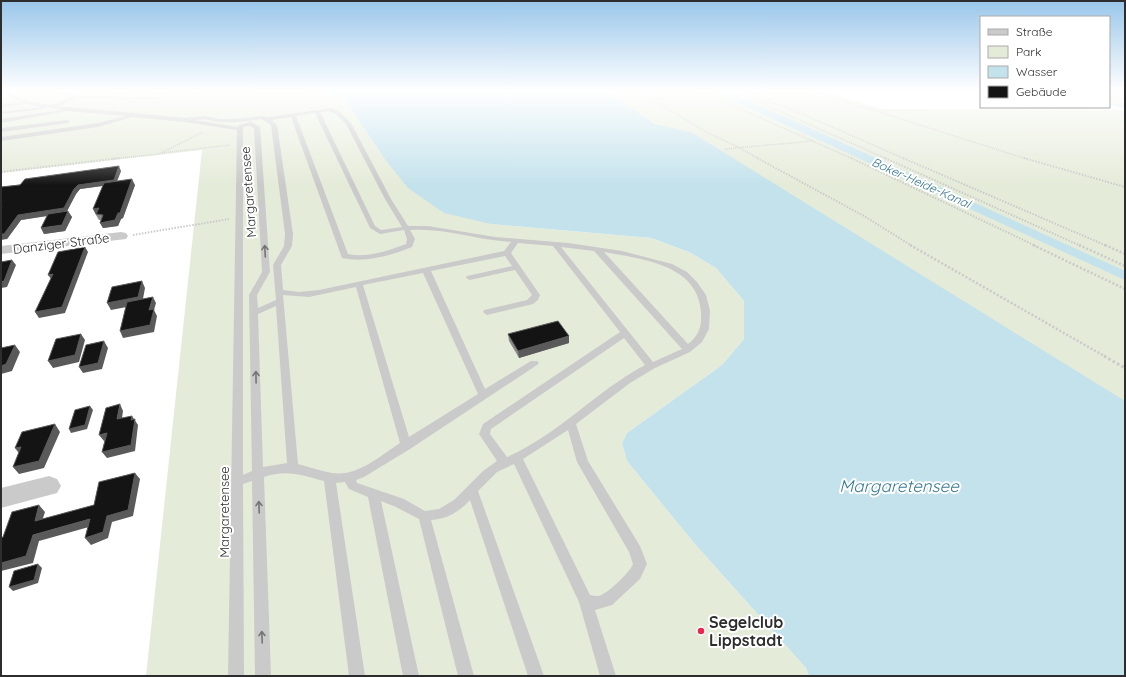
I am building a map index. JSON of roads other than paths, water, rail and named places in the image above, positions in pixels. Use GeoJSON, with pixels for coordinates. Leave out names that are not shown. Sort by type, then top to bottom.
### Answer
{"type":"FeatureCollection","features":[{"type":"Feature","properties":{"kind":"street","name":"Danziger Straße"},"geometry":{"type":"LineString","coordinates":[[1,250],[121,236]]}},
{"type":"Feature","properties":{"kind":"street"},"geometry":{"type":"LineString","coordinates":[[1,498],[49,486]]}},
{"type":"Feature","properties":{"kind":"lane"},"geometry":{"type":"LineString","coordinates":[[1,130],[12,123]]}},
{"type":"Feature","properties":{"kind":"lane"},"geometry":{"type":"LineString","coordinates":[[1,130],[62,123]]}},
{"type":"Feature","properties":{"kind":"lane"},"geometry":{"type":"LineString","coordinates":[[1,138],[108,123]]}},
{"type":"Feature","properties":{"kind":"lane"},"geometry":{"type":"LineString","coordinates":[[204,123],[240,129]]}},
{"type":"Feature","properties":{"kind":"lane"},"geometry":{"type":"LineString","coordinates":[[251,124],[256,123]]}},
{"type":"Feature","properties":{"kind":"lane"},"geometry":{"type":"LineString","coordinates":[[264,676],[254,295],[266,272],[277,265],[288,246],[289,234],[274,125],[272,123]]}},
{"type":"Feature","properties":{"kind":"lane"},"geometry":{"type":"LineString","coordinates":[[296,123],[345,256],[362,257],[399,249],[408,245],[411,239],[406,228],[388,199],[346,123]]}},
{"type":"Feature","properties":{"kind":"lane"},"geometry":{"type":"LineString","coordinates":[[322,123],[372,228],[380,232],[406,228],[431,228],[472,236],[597,249],[653,260],[673,267],[689,277],[699,289],[705,301],[706,317],[702,336],[687,349],[680,354],[651,366],[612,389],[571,423],[511,460],[494,468],[479,480],[460,503],[444,513],[424,516],[400,503],[353,486],[349,478]]}},
{"type":"Feature","properties":{"kind":"lane","name":"Margaretensee"},"geometry":{"type":"LineString","coordinates":[[236,676],[239,144],[240,129],[242,126],[251,124],[257,127],[266,272]]}},
{"type":"Feature","properties":{"kind":"lane"},"geometry":{"type":"LineString","coordinates":[[254,313],[280,296],[307,295],[507,253],[516,240]]}},
{"type":"Feature","properties":{"kind":"lane"},"geometry":{"type":"LineString","coordinates":[[554,244],[651,366]]}},
{"type":"Feature","properties":{"kind":"lane"},"geometry":{"type":"LineString","coordinates":[[597,249],[687,349]]}},
{"type":"Feature","properties":{"kind":"lane"},"geometry":{"type":"LineString","coordinates":[[487,312],[530,302],[535,298],[536,295],[507,253]]}},
{"type":"Feature","properties":{"kind":"lane"},"geometry":{"type":"LineString","coordinates":[[277,265],[293,468]]}},
{"type":"Feature","properties":{"kind":"lane"},"geometry":{"type":"LineString","coordinates":[[470,278],[517,267]]}},
{"type":"Feature","properties":{"kind":"lane"},"geometry":{"type":"LineString","coordinates":[[426,270],[483,395]]}},
{"type":"Feature","properties":{"kind":"lane"},"geometry":{"type":"LineString","coordinates":[[359,284],[406,446]]}},
{"type":"Feature","properties":{"kind":"lane"},"geometry":{"type":"LineString","coordinates":[[608,676],[586,601],[511,460],[484,434],[487,426],[625,333]]}},
{"type":"Feature","properties":{"kind":"lane"},"geometry":{"type":"LineString","coordinates":[[237,482],[258,474],[284,468],[293,468],[330,479],[349,478],[369,469],[406,446],[534,362]]}},
{"type":"Feature","properties":{"kind":"lane"},"geometry":{"type":"LineString","coordinates":[[571,423],[583,462],[635,550],[640,564],[635,575],[607,600],[596,603],[586,601]]}},
{"type":"Feature","properties":{"kind":"lane"},"geometry":{"type":"LineString","coordinates":[[330,479],[357,676]]}},
{"type":"Feature","properties":{"kind":"lane"},"geometry":{"type":"LineString","coordinates":[[472,490],[536,676]]}},
{"type":"Feature","properties":{"kind":"lane"},"geometry":{"type":"LineString","coordinates":[[373,494],[411,676]]}},
{"type":"Feature","properties":{"kind":"lane"},"geometry":{"type":"LineString","coordinates":[[424,516],[466,676]]}},
{"type":"Feature","properties":{"kind":"water","name":"Margaretensee"},"geometry":{"type":"Polygon","coordinates":[[[360,123],[652,123],[691,132],[1125,401],[1125,676],[809,676],[806,668],[694,543],[627,461],[622,443],[627,433],[722,365],[744,339],[744,301],[716,268],[689,252],[651,238],[491,224],[444,213],[408,188],[384,158],[360,123]]]}},
{"type":"Feature","properties":{"kind":"waterway","name":"Boker-Heide-Kanal"},"geometry":{"type":"LineString","coordinates":[[790,123],[1125,276]]}},
{"type":"Feature","properties":{"kind":"place","name":"Segelclub Lippstadt"},"geometry":{"type":"Point","coordinates":[701,631]}}]}
